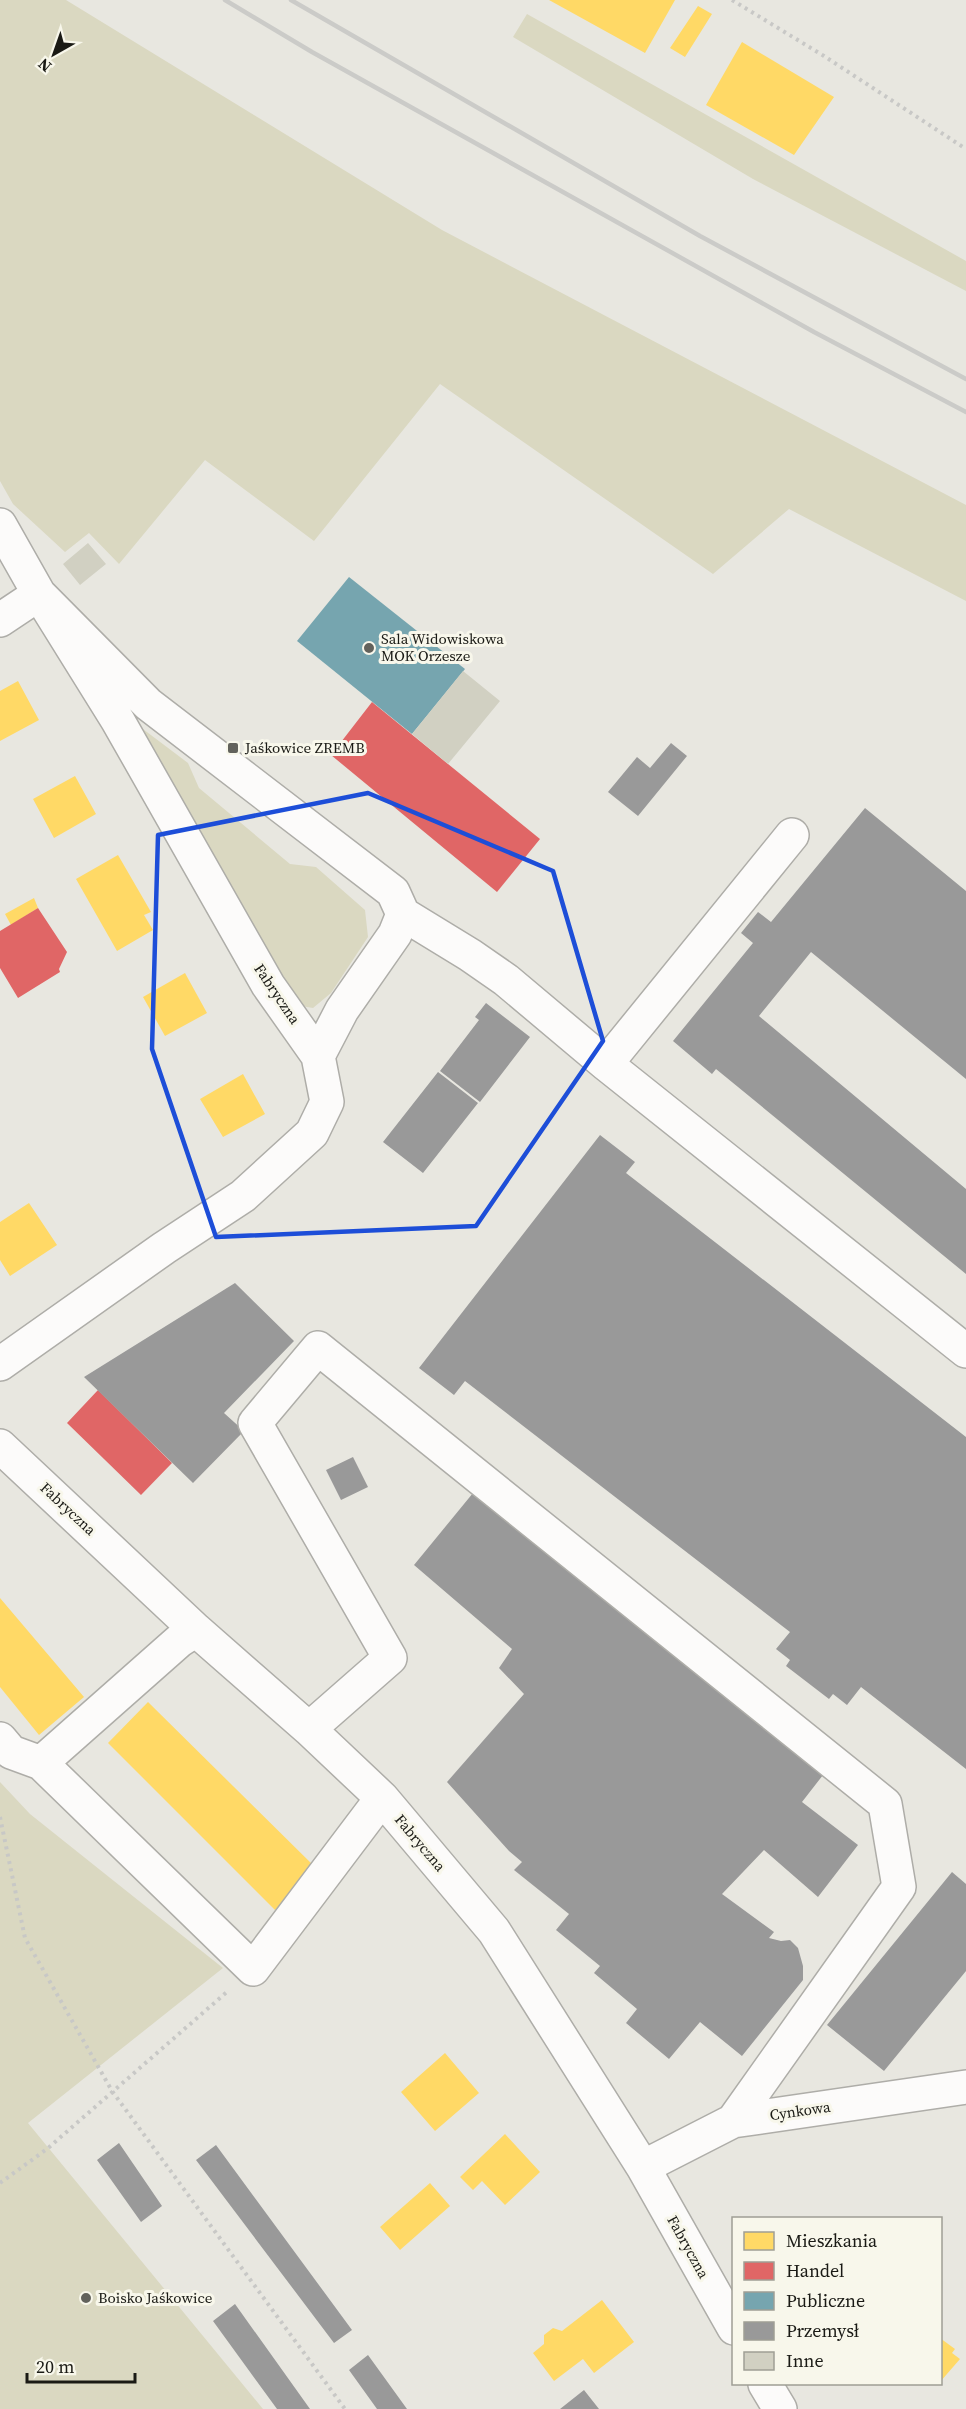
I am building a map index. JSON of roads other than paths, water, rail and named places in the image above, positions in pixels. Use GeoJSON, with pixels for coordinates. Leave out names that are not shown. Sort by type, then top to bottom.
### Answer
{"type":"FeatureCollection","features":[{"type":"Feature","properties":{"kind":"street","name":"Fabryczna"},"geometry":{"type":"LineString","coordinates":[[0,525],[39,594],[118,721],[268,985],[318,1056],[327,1102],[312,1133],[243,1196],[164,1248],[0,1364]]}},
{"type":"Feature","properties":{"kind":"street"},"geometry":{"type":"LineString","coordinates":[[0,620],[39,594],[148,704],[393,892],[403,914],[506,980],[606,1064],[966,1351]]}},
{"type":"Feature","properties":{"kind":"street"},"geometry":{"type":"LineString","coordinates":[[606,1064],[792,835]]}},
{"type":"Feature","properties":{"kind":"street"},"geometry":{"type":"LineString","coordinates":[[318,1056],[342,1010],[395,934],[403,914]]}},
{"type":"Feature","properties":{"kind":"street"},"geometry":{"type":"LineString","coordinates":[[309,1729],[390,1658],[255,1423],[318,1348],[885,1804],[898,1887],[734,2121]]}},
{"type":"Feature","properties":{"kind":"street","name":"Fabryczna"},"geometry":{"type":"LineString","coordinates":[[0,1446],[382,1798],[494,1931],[643,2167],[732,2324]]}},
{"type":"Feature","properties":{"kind":"street"},"geometry":{"type":"LineString","coordinates":[[41,1763],[179,1641],[196,1629]]}},
{"type":"Feature","properties":{"kind":"street"},"geometry":{"type":"LineString","coordinates":[[0,1738],[11,1752],[41,1763],[254,1968],[382,1798]]}},
{"type":"Feature","properties":{"kind":"street","name":"Cynkowa"},"geometry":{"type":"LineString","coordinates":[[643,2167],[734,2121],[966,2087]]}},
{"type":"Feature","properties":{"kind":"railway"},"geometry":{"type":"LineString","coordinates":[[225,0],[312,52],[814,332],[966,412]]}},
{"type":"Feature","properties":{"kind":"railway"},"geometry":{"type":"LineString","coordinates":[[291,0],[700,236],[966,379]]}},
{"type":"Feature","properties":{"kind":"place","name":"Sala Widowiskowa MOK Orzesze"},"geometry":{"type":"Point","coordinates":[369,648]}},
{"type":"Feature","properties":{"kind":"place","name":"Jaśkowice ZREMB"},"geometry":{"type":"Point","coordinates":[233,748]}},
{"type":"Feature","properties":{"kind":"place","name":"Boisko Jaśkowice"},"geometry":{"type":"Point","coordinates":[86,2298]}}]}
